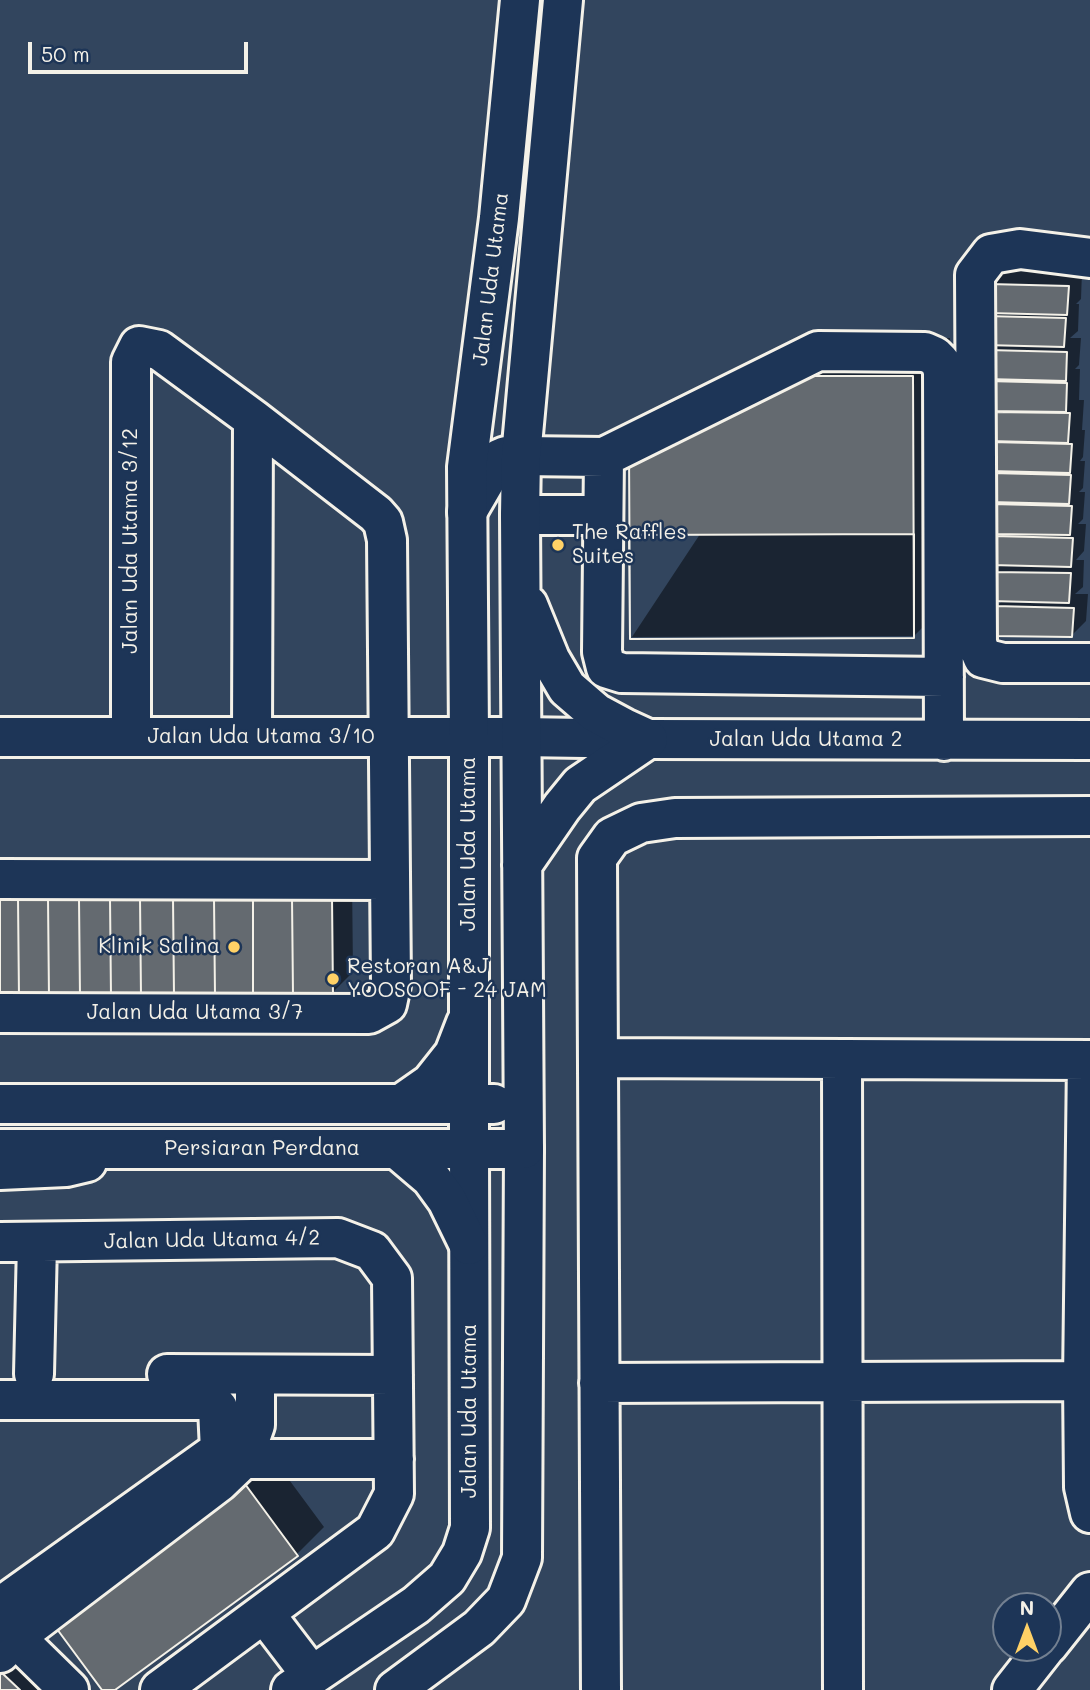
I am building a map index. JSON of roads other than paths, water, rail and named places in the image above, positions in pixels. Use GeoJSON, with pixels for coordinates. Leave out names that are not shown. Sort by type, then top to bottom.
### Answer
{"type":"FeatureCollection","features":[{"type":"Feature","properties":{"kind":"street","name":"Jalan Uda Utama"},"geometry":{"type":"LineString","coordinates":[[301,1683],[415,1605],[447,1578],[463,1553],[470,1528],[467,467],[499,218],[520,0]]}},
{"type":"Feature","properties":{"kind":"street","name":"Jalan Uda Utama"},"geometry":{"type":"LineString","coordinates":[[395,1690],[488,1619],[506,1600],[522,1558],[524,1104],[521,456],[563,0]]}},
{"type":"Feature","properties":{"kind":"street"},"geometry":{"type":"LineString","coordinates":[[1090,258],[1020,249],[991,254],[975,275],[978,644],[983,658],[1003,663],[1090,663]]}},
{"type":"Feature","properties":{"kind":"street","name":"Jalan Uda Utama 3/12"},"geometry":{"type":"LineString","coordinates":[[131,737],[131,362],[139,346],[159,350],[253,419]]}},
{"type":"Feature","properties":{"kind":"street"},"geometry":{"type":"LineString","coordinates":[[467,512],[499,459],[506,456],[604,457],[818,351],[925,352],[934,356],[943,371],[944,741]]}},
{"type":"Feature","properties":{"kind":"street"},"geometry":{"type":"LineString","coordinates":[[0,879],[390,880],[387,540],[383,522],[253,419]]}},
{"type":"Feature","properties":{"kind":"street"},"geometry":{"type":"LineString","coordinates":[[252,737],[253,419]]}},
{"type":"Feature","properties":{"kind":"street"},"geometry":{"type":"LineString","coordinates":[[604,457],[602,652],[606,668],[622,673],[944,677]]}},
{"type":"Feature","properties":{"kind":"street"},"geometry":{"type":"LineString","coordinates":[[520,515],[603,514]]}},
{"type":"Feature","properties":{"kind":"street"},"geometry":{"type":"LineString","coordinates":[[520,586],[550,659],[567,688],[597,713],[648,739]]}},
{"type":"Feature","properties":{"kind":"street","name":"Jalan Uda Utama 3/10"},"geometry":{"type":"LineString","coordinates":[[0,737],[521,737]]}},
{"type":"Feature","properties":{"kind":"street","name":"Jalan Uda Utama 2"},"geometry":{"type":"LineString","coordinates":[[521,737],[1090,740]]}},
{"type":"Feature","properties":{"kind":"street"},"geometry":{"type":"LineString","coordinates":[[522,865],[580,785],[648,739]]}},
{"type":"Feature","properties":{"kind":"street"},"geometry":{"type":"LineString","coordinates":[[601,1690],[597,858],[612,837],[641,823],[675,818],[1090,816]]}},
{"type":"Feature","properties":{"kind":"street","name":"Jalan Uda Utama 3/7"},"geometry":{"type":"LineString","coordinates":[[0,1013],[369,1014],[387,1004],[391,985],[390,880]]}},
{"type":"Feature","properties":{"kind":"street"},"geometry":{"type":"LineString","coordinates":[[401,1104],[431,1083],[454,1054],[469,1014]]}},
{"type":"Feature","properties":{"kind":"street"},"geometry":{"type":"LineString","coordinates":[[598,1058],[1088,1060],[1083,1381],[1084,1487],[1090,1513]]}},
{"type":"Feature","properties":{"kind":"street"},"geometry":{"type":"LineString","coordinates":[[842,1059],[843,1690]]}},
{"type":"Feature","properties":{"kind":"street"},"geometry":{"type":"LineString","coordinates":[[0,1104],[524,1104]]}},
{"type":"Feature","properties":{"kind":"street","name":"Persiaran Perdana"},"geometry":{"type":"LineString","coordinates":[[0,1149],[524,1149]]}},
{"type":"Feature","properties":{"kind":"street"},"geometry":{"type":"LineString","coordinates":[[0,1170],[66,1167],[137,1149]]}},
{"type":"Feature","properties":{"kind":"street"},"geometry":{"type":"LineString","coordinates":[[397,1149],[431,1178],[447,1200],[469,1245]]}},
{"type":"Feature","properties":{"kind":"street","name":"Jalan Uda Utama 4/2"},"geometry":{"type":"LineString","coordinates":[[18,1242],[338,1238],[372,1251],[392,1278],[394,1494],[375,1531],[160,1690]]}},
{"type":"Feature","properties":{"kind":"street"},"geometry":{"type":"LineString","coordinates":[[18,1242],[17,1374],[393,1375]]}},
{"type":"Feature","properties":{"kind":"street"},"geometry":{"type":"LineString","coordinates":[[5,1632],[219,1482],[243,1459],[255,1425],[255,1375]]}},
{"type":"Feature","properties":{"kind":"street"},"geometry":{"type":"LineString","coordinates":[[599,1382],[1083,1381]]}},
{"type":"Feature","properties":{"kind":"street"},"geometry":{"type":"LineString","coordinates":[[0,1400],[210,1399],[218,1408],[220,1450],[5,1632]]}},
{"type":"Feature","properties":{"kind":"street"},"geometry":{"type":"LineString","coordinates":[[243,1459],[394,1459]]}},
{"type":"Feature","properties":{"kind":"street"},"geometry":{"type":"LineString","coordinates":[[1062,1627],[1090,1592]]}},
{"type":"Feature","properties":{"kind":"street"},"geometry":{"type":"LineString","coordinates":[[264,1613],[301,1683]]}},
{"type":"Feature","properties":{"kind":"street"},"geometry":{"type":"LineString","coordinates":[[5,1632],[69,1690]]}},
{"type":"Feature","properties":{"kind":"street"},"geometry":{"type":"LineString","coordinates":[[1012,1690],[1034,1662]]}},
{"type":"Feature","properties":{"kind":"place","name":"The Raffles Suites"},"geometry":{"type":"Point","coordinates":[558,545]}},
{"type":"Feature","properties":{"kind":"place","name":"Klinik Salina"},"geometry":{"type":"Point","coordinates":[234,947]}},
{"type":"Feature","properties":{"kind":"place","name":"Restoran A&J YOOSOOF - 24 JAM"},"geometry":{"type":"Point","coordinates":[333,979]}}]}
